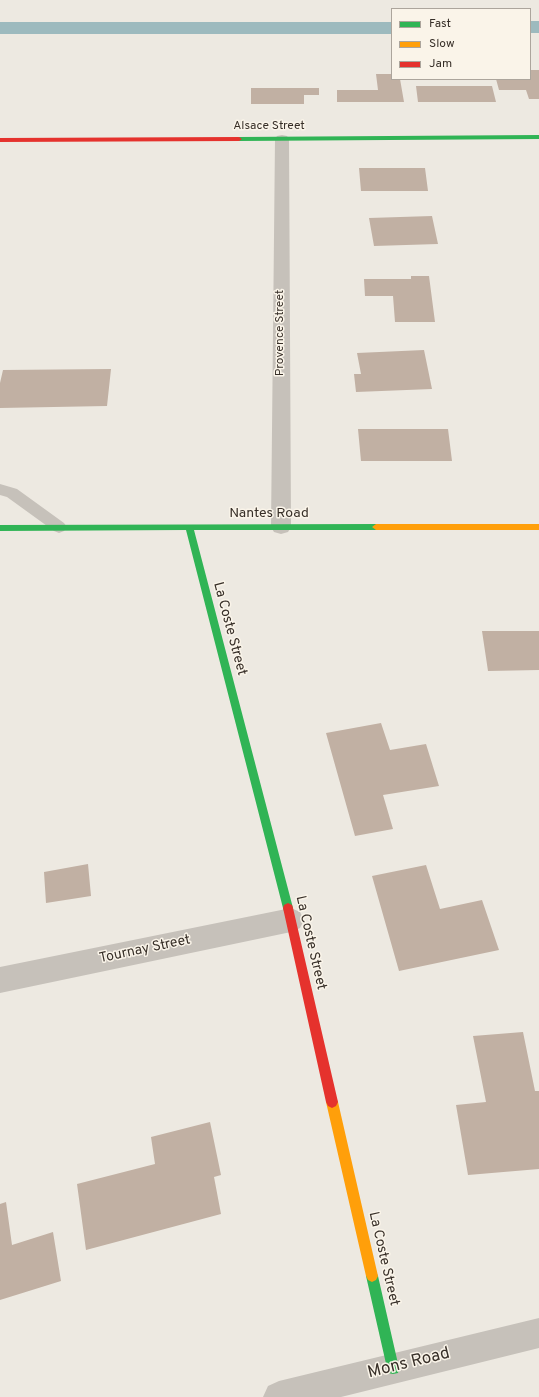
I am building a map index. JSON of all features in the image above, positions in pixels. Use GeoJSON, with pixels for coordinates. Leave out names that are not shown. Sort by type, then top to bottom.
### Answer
{"type":"FeatureCollection","features":[{"type":"Feature","properties":{"kind":"street","name":"Alsace Street"},"geometry":{"type":"LineString","coordinates":[[0,140],[539,137]]}},
{"type":"Feature","properties":{"kind":"street","name":"Provence Street"},"geometry":{"type":"LineString","coordinates":[[281,527],[282,139]]}},
{"type":"Feature","properties":{"kind":"street","name":"Nantes Road"},"geometry":{"type":"LineString","coordinates":[[0,528],[539,527]]}},
{"type":"Feature","properties":{"kind":"street","name":"La Coste Street"},"geometry":{"type":"LineString","coordinates":[[189,528],[291,920],[393,1368]]}},
{"type":"Feature","properties":{"kind":"street","name":"Tournay Street"},"geometry":{"type":"LineString","coordinates":[[0,980],[291,920]]}},
{"type":"Feature","properties":{"kind":"street","name":"Mons Road"},"geometry":{"type":"LineString","coordinates":[[279,1397],[539,1333]]}},
{"type":"Feature","properties":{"kind":"lane"},"geometry":{"type":"LineString","coordinates":[[0,489],[12,493],[59,527]]}},
{"type":"Feature","properties":{"kind":"building"},"geometry":{"type":"Polygon","coordinates":[[[531,70],[539,70],[539,99],[529,99],[526,90],[499,90],[496,80],[531,80],[531,70]]]}},
{"type":"Feature","properties":{"kind":"building"},"geometry":{"type":"Polygon","coordinates":[[[376,74],[391,74],[391,80],[400,80],[404,102],[337,102],[337,90],[378,90],[376,74]]]}},
{"type":"Feature","properties":{"kind":"building"},"geometry":{"type":"Polygon","coordinates":[[[416,86],[492,86],[496,102],[418,102],[416,86]]]}},
{"type":"Feature","properties":{"kind":"building"},"geometry":{"type":"Polygon","coordinates":[[[251,88],[319,88],[319,95],[304,95],[304,104],[251,104],[251,88]]]}},
{"type":"Feature","properties":{"kind":"building"},"geometry":{"type":"Polygon","coordinates":[[[359,168],[425,168],[428,191],[361,191],[359,168]]]}},
{"type":"Feature","properties":{"kind":"building"},"geometry":{"type":"Polygon","coordinates":[[[432,216],[438,244],[374,246],[369,218],[432,216]]]}},
{"type":"Feature","properties":{"kind":"building"},"geometry":{"type":"Polygon","coordinates":[[[411,276],[429,276],[435,322],[395,322],[393,296],[365,296],[364,279],[411,279],[411,276]]]}},
{"type":"Feature","properties":{"kind":"building"},"geometry":{"type":"Polygon","coordinates":[[[424,350],[432,389],[356,392],[354,374],[361,374],[357,353],[424,350]]]}},
{"type":"Feature","properties":{"kind":"building"},"geometry":{"type":"Polygon","coordinates":[[[111,369],[107,406],[0,408],[0,383],[3,370],[111,369]]]}},
{"type":"Feature","properties":{"kind":"building"},"geometry":{"type":"Polygon","coordinates":[[[358,429],[448,429],[452,461],[361,461],[358,429]]]}},
{"type":"Feature","properties":{"kind":"building"},"geometry":{"type":"Polygon","coordinates":[[[482,631],[539,631],[539,670],[488,671],[482,631]]]}},
{"type":"Feature","properties":{"kind":"building"},"geometry":{"type":"Polygon","coordinates":[[[381,723],[390,750],[426,744],[439,786],[383,795],[393,829],[355,836],[326,733],[381,723]]]}},
{"type":"Feature","properties":{"kind":"building"},"geometry":{"type":"Polygon","coordinates":[[[88,864],[91,896],[46,903],[44,872],[88,864]]]}},
{"type":"Feature","properties":{"kind":"building"},"geometry":{"type":"Polygon","coordinates":[[[426,865],[440,909],[482,900],[499,950],[399,971],[372,876],[426,865]]]}},
{"type":"Feature","properties":{"kind":"building"},"geometry":{"type":"Polygon","coordinates":[[[523,1032],[535,1091],[539,1091],[539,1169],[468,1175],[456,1105],[486,1102],[473,1036],[523,1032]]]}},
{"type":"Feature","properties":{"kind":"building"},"geometry":{"type":"Polygon","coordinates":[[[210,1122],[221,1175],[214,1177],[221,1214],[86,1250],[77,1184],[155,1164],[151,1137],[210,1122]]]}},
{"type":"Feature","properties":{"kind":"building"},"geometry":{"type":"Polygon","coordinates":[[[6,1202],[12,1245],[53,1232],[61,1281],[0,1300],[0,1204],[6,1202]]]}},
{"type":"Feature","properties":{"kind":"waterway"},"geometry":{"type":"LineString","coordinates":[[531,27],[539,27]]}},
{"type":"Feature","properties":{"kind":"waterway"},"geometry":{"type":"LineString","coordinates":[[0,28],[391,28]]}},
{"type":"Feature","properties":{"kind":"traffic: fast"},"geometry":{"type":"LineString","coordinates":[[239,139],[539,137]]}},
{"type":"Feature","properties":{"kind":"traffic: fast"},"geometry":{"type":"LineString","coordinates":[[0,528],[376,527]]}},
{"type":"Feature","properties":{"kind":"traffic: fast"},"geometry":{"type":"LineString","coordinates":[[189,528],[288,908]]}},
{"type":"Feature","properties":{"kind":"traffic: fast"},"geometry":{"type":"LineString","coordinates":[[372,1276],[393,1368]]}},
{"type":"Feature","properties":{"kind":"traffic: slow"},"geometry":{"type":"LineString","coordinates":[[376,527],[539,527]]}},
{"type":"Feature","properties":{"kind":"traffic: slow"},"geometry":{"type":"LineString","coordinates":[[332,1102],[372,1276]]}},
{"type":"Feature","properties":{"kind":"traffic: jam"},"geometry":{"type":"LineString","coordinates":[[0,140],[239,139]]}},
{"type":"Feature","properties":{"kind":"traffic: jam"},"geometry":{"type":"LineString","coordinates":[[288,908],[332,1102]]}}]}
